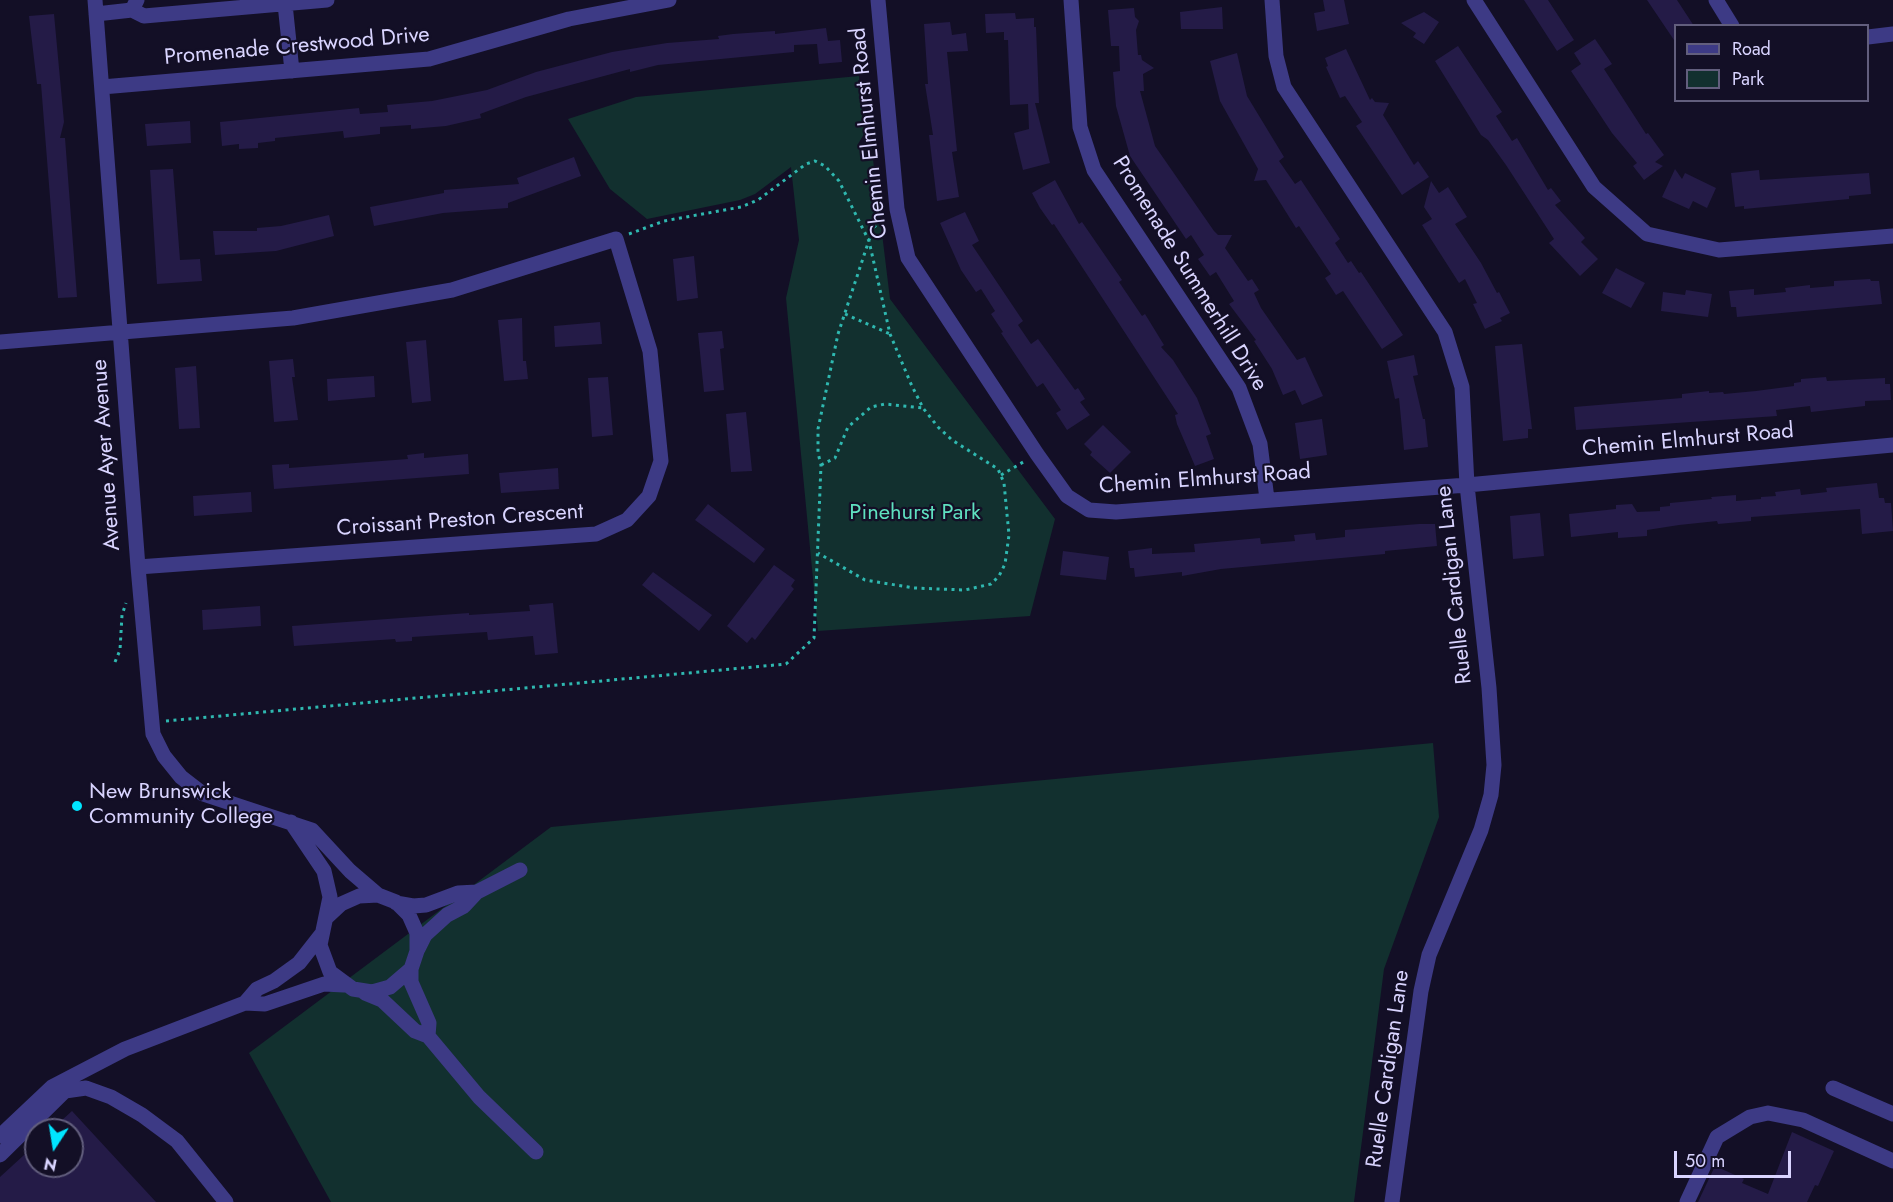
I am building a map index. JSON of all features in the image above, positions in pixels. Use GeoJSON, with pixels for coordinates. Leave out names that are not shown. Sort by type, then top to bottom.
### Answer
{"type":"FeatureCollection","features":[{"type":"Feature","properties":{"kind":"street"},"geometry":{"type":"LineString","coordinates":[[96,7],[134,5],[144,16],[327,0]]}},
{"type":"Feature","properties":{"kind":"street","name":"Promenade Crestwood Drive"},"geometry":{"type":"LineString","coordinates":[[102,87],[429,59],[569,19],[669,0]]}},
{"type":"Feature","properties":{"kind":"street","name":"Chemin Elmhurst Road"},"geometry":{"type":"LineString","coordinates":[[878,0],[897,209],[908,258],[1036,454],[1067,496],[1089,510],[1116,512],[1467,485],[1893,445]]}},
{"type":"Feature","properties":{"kind":"street","name":"Promenade Summerhill Drive"},"geometry":{"type":"LineString","coordinates":[[1071,0],[1080,127],[1094,170],[1239,388],[1260,444],[1267,500]]}},
{"type":"Feature","properties":{"kind":"street","name":"Ruelle Cardigan Lane"},"geometry":{"type":"LineString","coordinates":[[1272,0],[1276,56],[1284,87],[1445,332],[1462,387],[1467,485],[1489,688],[1494,765],[1491,795],[1481,830],[1429,955],[1421,991],[1392,1202]]}},
{"type":"Feature","properties":{"kind":"street"},"geometry":{"type":"LineString","coordinates":[[1474,0],[1594,187],[1647,234],[1719,250],[1893,236]]}},
{"type":"Feature","properties":{"kind":"street"},"geometry":{"type":"LineString","coordinates":[[1716,0],[1730,24]]}},
{"type":"Feature","properties":{"kind":"street"},"geometry":{"type":"LineString","coordinates":[[285,4],[292,71]]}},
{"type":"Feature","properties":{"kind":"street","name":"Avenue Ayer Avenue"},"geometry":{"type":"LineString","coordinates":[[96,7],[149,709],[153,734],[164,756],[181,777],[203,794],[312,830],[350,871],[378,895]]}},
{"type":"Feature","properties":{"kind":"street"},"geometry":{"type":"LineString","coordinates":[[1869,37],[1893,34]]}},
{"type":"Feature","properties":{"kind":"street"},"geometry":{"type":"LineString","coordinates":[[0,342],[293,318],[452,290],[616,239]]}},
{"type":"Feature","properties":{"kind":"street","name":"Croissant Preston Crescent"},"geometry":{"type":"LineString","coordinates":[[138,567],[596,534],[627,520],[649,496],[661,461],[650,351],[616,239]]}},
{"type":"Feature","properties":{"kind":"street"},"geometry":{"type":"LineString","coordinates":[[245,1003],[257,989],[294,967],[321,936],[327,917],[330,897],[324,871],[291,822]]}},
{"type":"Feature","properties":{"kind":"street"},"geometry":{"type":"LineString","coordinates":[[428,1036],[429,1023],[411,982],[411,969],[417,951],[433,927],[464,906],[477,892],[520,870]]}},
{"type":"Feature","properties":{"kind":"street"},"geometry":{"type":"LineString","coordinates":[[327,917],[349,899],[378,895],[396,903],[412,906],[426,905],[458,893],[477,892]]}},
{"type":"Feature","properties":{"kind":"street"},"geometry":{"type":"LineString","coordinates":[[396,903],[414,924],[417,951]]}},
{"type":"Feature","properties":{"kind":"street"},"geometry":{"type":"LineString","coordinates":[[321,936],[325,964],[344,985]]}},
{"type":"Feature","properties":{"kind":"street"},"geometry":{"type":"LineString","coordinates":[[362,991],[390,987],[411,969]]}},
{"type":"Feature","properties":{"kind":"street"},"geometry":{"type":"LineString","coordinates":[[0,1136],[51,1087],[124,1049],[245,1003],[265,1004],[324,984],[344,985],[382,1000],[415,1031],[428,1036],[478,1097],[536,1152]]}},
{"type":"Feature","properties":{"kind":"street"},"geometry":{"type":"LineString","coordinates":[[0,1155],[65,1091],[86,1088],[111,1096],[177,1141],[226,1202]]}},
{"type":"Feature","properties":{"kind":"street"},"geometry":{"type":"LineString","coordinates":[[1833,1088],[1893,1114]]}},
{"type":"Feature","properties":{"kind":"street"},"geometry":{"type":"LineString","coordinates":[[1686,1202],[1717,1137],[1750,1117],[1768,1113],[1803,1120],[1893,1161]]}},
{"type":"Feature","properties":{"kind":"path"},"geometry":{"type":"LineString","coordinates":[[616,239],[664,221],[741,207],[758,200],[814,161],[825,166],[839,180],[869,241],[890,334],[923,408],[952,440],[990,462],[1001,476],[1008,514],[1008,536],[1005,564],[991,584],[965,590],[886,585],[853,574],[818,553]]}},
{"type":"Feature","properties":{"kind":"path"},"geometry":{"type":"LineString","coordinates":[[162,722],[786,664],[814,638],[821,465],[817,443],[830,366],[844,313],[873,228],[897,209]]}},
{"type":"Feature","properties":{"kind":"path"},"geometry":{"type":"LineString","coordinates":[[844,313],[890,334]]}},
{"type":"Feature","properties":{"kind":"path"},"geometry":{"type":"LineString","coordinates":[[821,465],[835,458],[848,427],[871,407],[885,404],[923,408]]}},
{"type":"Feature","properties":{"kind":"path"},"geometry":{"type":"LineString","coordinates":[[1001,476],[1036,454]]}},
{"type":"Feature","properties":{"kind":"path"},"geometry":{"type":"LineString","coordinates":[[115,662],[120,650],[122,615],[129,596]]}},
{"type":"Feature","properties":{"kind":"green space","name":"Pinehurst Park"},"geometry":{"type":"Polygon","coordinates":[[[859,76],[864,134],[858,144],[871,143],[890,299],[1055,519],[1030,616],[818,631],[786,298],[799,240],[791,167],[755,194],[740,200],[647,219],[610,189],[568,119],[636,97],[859,76]]]}},
{"type":"Feature","properties":{"kind":"green space"},"geometry":{"type":"Polygon","coordinates":[[[1433,743],[1439,817],[1384,969],[1354,1202],[331,1202],[249,1053],[551,827],[1433,743]]]}},
{"type":"Feature","properties":{"kind":"building"},"geometry":{"type":"Polygon","coordinates":[[[1323,0],[1344,0],[1349,24],[1317,31],[1314,13],[1325,11],[1323,0]]]}},
{"type":"Feature","properties":{"kind":"building"},"geometry":{"type":"Polygon","coordinates":[[[1524,0],[1548,0],[1574,40],[1557,51],[1524,0]]]}},
{"type":"Feature","properties":{"kind":"building"},"geometry":{"type":"Polygon","coordinates":[[[1647,0],[1677,0],[1693,24],[1674,24],[1674,40],[1647,0]]]}},
{"type":"Feature","properties":{"kind":"building"},"geometry":{"type":"Polygon","coordinates":[[[1222,7],[1223,29],[1181,29],[1180,12],[1222,7]]]}},
{"type":"Feature","properties":{"kind":"building"},"geometry":{"type":"Polygon","coordinates":[[[1134,8],[1135,17],[1139,21],[1136,30],[1138,55],[1141,55],[1142,60],[1154,68],[1143,74],[1144,91],[1140,91],[1155,146],[1214,231],[1218,235],[1232,235],[1225,248],[1248,281],[1252,279],[1259,290],[1254,293],[1261,308],[1297,360],[1305,357],[1323,396],[1302,405],[1295,390],[1283,395],[1272,369],[1254,341],[1256,340],[1229,304],[1234,301],[1216,272],[1210,276],[1198,259],[1204,255],[1191,235],[1186,239],[1130,156],[1116,106],[1113,72],[1120,71],[1119,46],[1111,46],[1108,10],[1134,8]]]}},
{"type":"Feature","properties":{"kind":"building"},"geometry":{"type":"Polygon","coordinates":[[[1424,12],[1439,22],[1424,44],[1413,37],[1416,33],[1401,23],[1424,12]]]}},
{"type":"Feature","properties":{"kind":"building"},"geometry":{"type":"Polygon","coordinates":[[[1015,13],[1016,19],[1034,18],[1039,103],[1035,103],[1050,163],[1023,170],[1014,133],[1029,129],[1028,104],[1010,105],[1008,40],[1004,40],[1004,32],[986,33],[985,14],[1015,13]]]}},
{"type":"Feature","properties":{"kind":"building"},"geometry":{"type":"Polygon","coordinates":[[[54,14],[64,122],[60,138],[65,138],[77,297],[58,298],[41,84],[37,84],[29,16],[54,14]]]}},
{"type":"Feature","properties":{"kind":"building"},"geometry":{"type":"Polygon","coordinates":[[[950,22],[952,35],[966,33],[968,51],[947,52],[957,151],[952,152],[959,197],[937,201],[929,135],[933,135],[925,84],[928,84],[924,24],[950,22]]]}},
{"type":"Feature","properties":{"kind":"building"},"geometry":{"type":"Polygon","coordinates":[[[826,28],[828,41],[840,40],[842,62],[819,64],[817,44],[794,45],[794,52],[658,65],[630,72],[630,69],[526,97],[480,114],[481,118],[446,126],[411,129],[411,125],[380,127],[380,134],[344,138],[343,131],[275,138],[275,141],[258,143],[258,148],[239,149],[239,144],[222,146],[220,122],[359,108],[360,114],[388,112],[387,105],[432,101],[487,90],[536,72],[612,52],[667,43],[719,39],[718,36],[733,34],[775,31],[775,34],[826,28]]]}},
{"type":"Feature","properties":{"kind":"building"},"geometry":{"type":"Polygon","coordinates":[[[1595,39],[1612,64],[1604,69],[1646,134],[1648,133],[1664,155],[1655,162],[1663,166],[1644,180],[1633,166],[1637,163],[1612,133],[1571,71],[1581,64],[1574,53],[1595,39]]]}},
{"type":"Feature","properties":{"kind":"building"},"geometry":{"type":"Polygon","coordinates":[[[1458,46],[1502,112],[1496,116],[1512,141],[1517,138],[1548,190],[1551,188],[1561,201],[1555,205],[1585,238],[1581,242],[1598,259],[1580,276],[1549,243],[1554,239],[1506,165],[1488,140],[1481,135],[1435,61],[1458,46]]]}},
{"type":"Feature","properties":{"kind":"building"},"geometry":{"type":"Polygon","coordinates":[[[1346,49],[1370,100],[1372,98],[1375,102],[1389,103],[1383,115],[1414,165],[1418,161],[1429,177],[1402,195],[1356,126],[1362,122],[1345,96],[1340,98],[1326,67],[1328,66],[1325,58],[1346,49]]]}},
{"type":"Feature","properties":{"kind":"building"},"geometry":{"type":"Polygon","coordinates":[[[1237,53],[1247,96],[1284,157],[1279,161],[1295,184],[1301,180],[1340,239],[1335,243],[1348,263],[1351,261],[1359,273],[1361,272],[1403,335],[1382,349],[1343,291],[1336,295],[1325,278],[1331,274],[1299,226],[1296,228],[1266,180],[1254,181],[1258,169],[1220,101],[1210,61],[1237,53]]]}},
{"type":"Feature","properties":{"kind":"building"},"geometry":{"type":"Polygon","coordinates":[[[190,121],[191,143],[147,146],[145,124],[190,121]]]}},
{"type":"Feature","properties":{"kind":"building"},"geometry":{"type":"Polygon","coordinates":[[[574,157],[581,176],[508,203],[508,208],[443,213],[374,226],[370,207],[444,193],[444,190],[519,184],[517,178],[574,157]]]}},
{"type":"Feature","properties":{"kind":"building"},"geometry":{"type":"Polygon","coordinates":[[[173,169],[180,260],[200,259],[202,281],[157,284],[150,170],[173,169]]]}},
{"type":"Feature","properties":{"kind":"building"},"geometry":{"type":"Polygon","coordinates":[[[1675,169],[1682,179],[1685,173],[1716,188],[1707,208],[1693,201],[1689,209],[1662,197],[1675,169]]]}},
{"type":"Feature","properties":{"kind":"building"},"geometry":{"type":"Polygon","coordinates":[[[1759,170],[1760,180],[1869,173],[1871,194],[1849,196],[1849,199],[1744,209],[1744,206],[1735,207],[1731,173],[1759,170]]]}},
{"type":"Feature","properties":{"kind":"building"},"geometry":{"type":"Polygon","coordinates":[[[1055,180],[1079,224],[1082,222],[1122,280],[1119,282],[1142,316],[1145,314],[1164,345],[1161,347],[1173,360],[1197,398],[1211,434],[1206,436],[1214,459],[1195,466],[1177,424],[1175,415],[1178,414],[1054,224],[1052,225],[1040,208],[1032,193],[1055,180]]]}},
{"type":"Feature","properties":{"kind":"building"},"geometry":{"type":"Polygon","coordinates":[[[1431,181],[1439,193],[1448,187],[1467,217],[1455,224],[1510,313],[1500,318],[1502,321],[1485,329],[1473,304],[1477,303],[1465,279],[1459,283],[1422,225],[1432,219],[1424,207],[1431,181]]]}},
{"type":"Feature","properties":{"kind":"building"},"geometry":{"type":"Polygon","coordinates":[[[965,212],[979,241],[972,245],[1023,321],[1018,325],[1031,344],[1038,339],[1075,390],[1078,388],[1085,399],[1080,402],[1090,415],[1067,430],[1056,413],[1061,410],[1043,383],[1037,387],[1001,333],[1003,332],[991,314],[995,311],[981,289],[976,292],[961,270],[940,223],[965,212]]]}},
{"type":"Feature","properties":{"kind":"building"},"geometry":{"type":"Polygon","coordinates":[[[329,215],[334,236],[276,251],[215,255],[213,231],[257,231],[257,228],[281,226],[329,215]]]}},
{"type":"Feature","properties":{"kind":"building"},"geometry":{"type":"Polygon","coordinates":[[[694,256],[698,298],[677,301],[673,259],[694,256]]]}},
{"type":"Feature","properties":{"kind":"building"},"geometry":{"type":"Polygon","coordinates":[[[1616,268],[1645,283],[1631,308],[1602,293],[1616,268]]]}},
{"type":"Feature","properties":{"kind":"building"},"geometry":{"type":"Polygon","coordinates":[[[1870,279],[1879,281],[1882,304],[1737,317],[1736,307],[1731,307],[1729,291],[1754,289],[1754,295],[1786,292],[1785,288],[1810,285],[1810,288],[1834,286],[1834,281],[1870,279]]]}},
{"type":"Feature","properties":{"kind":"building"},"geometry":{"type":"Polygon","coordinates":[[[1686,290],[1712,294],[1708,317],[1661,311],[1663,292],[1685,295],[1686,290]]]}},
{"type":"Feature","properties":{"kind":"building"},"geometry":{"type":"Polygon","coordinates":[[[522,318],[523,361],[526,361],[528,379],[504,381],[498,320],[522,318]]]}},
{"type":"Feature","properties":{"kind":"building"},"geometry":{"type":"Polygon","coordinates":[[[600,322],[602,344],[555,347],[554,326],[600,322]]]}},
{"type":"Feature","properties":{"kind":"building"},"geometry":{"type":"Polygon","coordinates":[[[722,331],[724,348],[720,349],[724,390],[704,392],[698,333],[722,331]]]}},
{"type":"Feature","properties":{"kind":"building"},"geometry":{"type":"Polygon","coordinates":[[[426,340],[431,401],[412,403],[406,342],[426,340]]]}},
{"type":"Feature","properties":{"kind":"building"},"geometry":{"type":"Polygon","coordinates":[[[1522,344],[1532,429],[1528,429],[1528,438],[1503,441],[1495,346],[1522,344]]]}},
{"type":"Feature","properties":{"kind":"building"},"geometry":{"type":"Polygon","coordinates":[[[1414,355],[1418,375],[1413,376],[1423,419],[1425,419],[1428,447],[1404,450],[1399,398],[1395,399],[1387,361],[1414,355]]]}},
{"type":"Feature","properties":{"kind":"building"},"geometry":{"type":"Polygon","coordinates":[[[293,359],[295,377],[292,377],[298,420],[274,422],[269,361],[293,359]]]}},
{"type":"Feature","properties":{"kind":"building"},"geometry":{"type":"Polygon","coordinates":[[[196,366],[200,428],[179,429],[175,368],[196,366]]]}},
{"type":"Feature","properties":{"kind":"building"},"geometry":{"type":"Polygon","coordinates":[[[374,376],[375,397],[328,401],[327,379],[374,376]]]}},
{"type":"Feature","properties":{"kind":"building"},"geometry":{"type":"Polygon","coordinates":[[[608,377],[613,435],[592,437],[588,378],[608,377]]]}},
{"type":"Feature","properties":{"kind":"building"},"geometry":{"type":"Polygon","coordinates":[[[1826,377],[1827,381],[1885,378],[1885,384],[1890,384],[1891,400],[1865,401],[1865,406],[1811,412],[1810,406],[1776,410],[1777,416],[1576,430],[1574,407],[1682,398],[1682,394],[1709,391],[1709,393],[1723,392],[1724,394],[1756,391],[1794,386],[1794,383],[1801,382],[1801,379],[1826,377]]]}},
{"type":"Feature","properties":{"kind":"building"},"geometry":{"type":"Polygon","coordinates":[[[746,412],[752,471],[731,472],[726,414],[746,412]]]}},
{"type":"Feature","properties":{"kind":"building"},"geometry":{"type":"Polygon","coordinates":[[[1322,419],[1327,455],[1300,459],[1295,423],[1322,419]]]}},
{"type":"Feature","properties":{"kind":"building"},"geometry":{"type":"Polygon","coordinates":[[[1103,425],[1131,452],[1110,473],[1090,455],[1092,452],[1084,444],[1103,425]]]}},
{"type":"Feature","properties":{"kind":"building"},"geometry":{"type":"Polygon","coordinates":[[[424,453],[424,458],[468,454],[469,474],[274,489],[272,465],[289,464],[289,468],[408,459],[407,455],[424,453]]]}},
{"type":"Feature","properties":{"kind":"building"},"geometry":{"type":"Polygon","coordinates":[[[558,468],[559,489],[501,493],[499,473],[558,468]]]}},
{"type":"Feature","properties":{"kind":"building"},"geometry":{"type":"Polygon","coordinates":[[[1877,483],[1879,498],[1884,498],[1885,503],[1891,503],[1893,531],[1862,534],[1860,509],[1751,517],[1751,521],[1718,524],[1717,521],[1679,525],[1647,530],[1647,536],[1618,538],[1618,532],[1571,537],[1569,514],[1616,509],[1616,505],[1632,504],[1637,512],[1660,511],[1660,507],[1670,506],[1670,503],[1712,499],[1711,497],[1736,495],[1736,501],[1761,499],[1761,497],[1776,496],[1775,492],[1800,489],[1801,495],[1827,492],[1826,488],[1877,483]]]}},
{"type":"Feature","properties":{"kind":"building"},"geometry":{"type":"Polygon","coordinates":[[[251,492],[252,512],[194,516],[193,496],[251,492]]]}},
{"type":"Feature","properties":{"kind":"building"},"geometry":{"type":"Polygon","coordinates":[[[708,504],[765,549],[754,563],[695,520],[708,504]]]}},
{"type":"Feature","properties":{"kind":"building"},"geometry":{"type":"Polygon","coordinates":[[[1540,513],[1544,556],[1513,559],[1510,516],[1540,513]]]}},
{"type":"Feature","properties":{"kind":"building"},"geometry":{"type":"Polygon","coordinates":[[[1435,524],[1437,546],[1385,551],[1385,554],[1221,569],[1182,576],[1182,572],[1135,577],[1134,568],[1130,568],[1128,551],[1152,548],[1152,554],[1195,552],[1194,544],[1260,538],[1261,544],[1295,541],[1294,535],[1315,533],[1316,540],[1345,537],[1345,530],[1435,524]]]}},
{"type":"Feature","properties":{"kind":"building"},"geometry":{"type":"Polygon","coordinates":[[[1063,551],[1109,557],[1106,580],[1060,575],[1063,551]]]}},
{"type":"Feature","properties":{"kind":"building"},"geometry":{"type":"Polygon","coordinates":[[[774,565],[795,580],[791,586],[794,589],[755,640],[752,637],[747,643],[727,626],[774,565]]]}},
{"type":"Feature","properties":{"kind":"building"},"geometry":{"type":"Polygon","coordinates":[[[653,572],[712,615],[699,631],[642,585],[653,572]]]}},
{"type":"Feature","properties":{"kind":"building"},"geometry":{"type":"Polygon","coordinates":[[[553,603],[558,653],[535,655],[533,636],[488,640],[487,632],[412,637],[412,641],[396,642],[395,639],[294,646],[292,626],[469,613],[469,615],[530,611],[529,605],[553,603]]]}},
{"type":"Feature","properties":{"kind":"building"},"geometry":{"type":"Polygon","coordinates":[[[260,606],[261,626],[203,630],[202,610],[260,606]]]}},
{"type":"Feature","properties":{"kind":"building"},"geometry":{"type":"Polygon","coordinates":[[[72,1111],[78,1118],[64,1118],[72,1111]]]}},
{"type":"Feature","properties":{"kind":"building"},"geometry":{"type":"Polygon","coordinates":[[[84,1124],[156,1202],[0,1202],[0,1177],[24,1155],[24,1178],[84,1178],[84,1124]]]}},
{"type":"Feature","properties":{"kind":"building"},"geometry":{"type":"Polygon","coordinates":[[[1792,1132],[1834,1151],[1818,1186],[1815,1185],[1807,1202],[1698,1202],[1715,1166],[1744,1179],[1742,1183],[1768,1194],[1792,1132]]]}},
{"type":"Feature","properties":{"kind":"place","name":"New Brunswick Community College"},"geometry":{"type":"Point","coordinates":[77,806]}}]}
